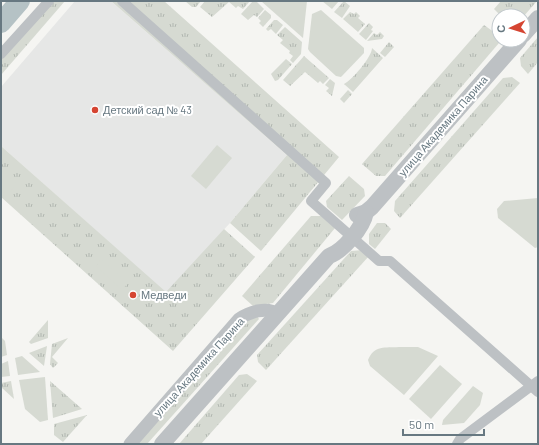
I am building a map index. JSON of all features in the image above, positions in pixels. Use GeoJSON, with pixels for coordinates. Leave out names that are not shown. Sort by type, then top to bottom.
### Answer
{"type":"FeatureCollection","features":[{"type":"Feature","properties":{"kind":"street"},"geometry":{"type":"LineString","coordinates":[[1,54],[49,1]]}},
{"type":"Feature","properties":{"kind":"street"},"geometry":{"type":"LineString","coordinates":[[122,1],[326,183],[311,201],[379,261],[390,261],[536,387],[460,439],[457,444]]}},
{"type":"Feature","properties":{"kind":"street"},"geometry":{"type":"LineString","coordinates":[[531,26],[538,18]]}},
{"type":"Feature","properties":{"kind":"street","name":"улица Академика Парина"},"geometry":{"type":"LineString","coordinates":[[162,444],[329,256],[338,252],[348,233],[365,222],[366,212],[512,48]]}},
{"type":"Feature","properties":{"kind":"street","name":"улица Академика Парина"},"geometry":{"type":"LineString","coordinates":[[130,444],[239,319],[247,314],[268,310],[272,310],[278,314]]}},
{"type":"Feature","properties":{"kind":"shaded area"},"geometry":{"type":"Polygon","coordinates":[[[75,1],[111,1],[287,155],[230,223],[166,293],[1,146],[1,87],[75,1]]]}},
{"type":"Feature","properties":{"kind":"green space"},"geometry":{"type":"Polygon","coordinates":[[[54,1],[65,1],[1,75],[1,59],[54,1]]]}},
{"type":"Feature","properties":{"kind":"green space"},"geometry":{"type":"Polygon","coordinates":[[[111,1],[164,1],[339,157],[261,251],[230,223],[287,155],[111,1]]]}},
{"type":"Feature","properties":{"kind":"green space"},"geometry":{"type":"Polygon","coordinates":[[[185,1],[201,1],[196,7],[192,7],[185,1]]]}},
{"type":"Feature","properties":{"kind":"green space"},"geometry":{"type":"Polygon","coordinates":[[[205,1],[250,1],[243,9],[238,6],[236,8],[229,2],[212,17],[200,7],[205,1]]]}},
{"type":"Feature","properties":{"kind":"green space"},"geometry":{"type":"Polygon","coordinates":[[[253,1],[256,1],[264,9],[257,17],[254,15],[248,20],[241,14],[253,1]]]}},
{"type":"Feature","properties":{"kind":"green space"},"geometry":{"type":"Polygon","coordinates":[[[261,1],[307,1],[303,38],[261,1]]]}},
{"type":"Feature","properties":{"kind":"green space"},"geometry":{"type":"Polygon","coordinates":[[[322,1],[339,1],[332,9],[322,1]]]}},
{"type":"Feature","properties":{"kind":"green space"},"geometry":{"type":"Polygon","coordinates":[[[344,1],[350,6],[342,18],[334,12],[344,1]]]}},
{"type":"Feature","properties":{"kind":"green space"},"geometry":{"type":"Polygon","coordinates":[[[501,1],[537,1],[531,8],[495,8],[501,1]]]}},
{"type":"Feature","properties":{"kind":"green space"},"geometry":{"type":"Polygon","coordinates":[[[265,10],[271,15],[271,18],[263,27],[259,23],[261,21],[258,18],[265,10]]]}},
{"type":"Feature","properties":{"kind":"green space"},"geometry":{"type":"Polygon","coordinates":[[[321,10],[364,48],[364,53],[341,77],[336,76],[308,49],[312,14],[321,10]]]}},
{"type":"Feature","properties":{"kind":"green space"},"geometry":{"type":"Polygon","coordinates":[[[350,12],[354,14],[356,12],[360,16],[358,18],[365,24],[358,32],[343,19],[350,12]]]}},
{"type":"Feature","properties":{"kind":"green space"},"geometry":{"type":"Polygon","coordinates":[[[274,20],[277,20],[283,25],[276,34],[271,29],[268,31],[266,29],[274,20]]]}},
{"type":"Feature","properties":{"kind":"green space"},"geometry":{"type":"Polygon","coordinates":[[[369,23],[373,27],[371,30],[373,31],[366,40],[359,34],[369,23]]]}},
{"type":"Feature","properties":{"kind":"green space"},"geometry":{"type":"Polygon","coordinates":[[[484,25],[491,30],[491,48],[495,48],[385,176],[376,176],[362,164],[484,25]]]}},
{"type":"Feature","properties":{"kind":"green space"},"geometry":{"type":"Polygon","coordinates":[[[285,27],[302,42],[301,54],[293,63],[290,60],[293,56],[289,53],[290,51],[280,43],[283,40],[277,35],[285,27]]]}},
{"type":"Feature","properties":{"kind":"green space"},"geometry":{"type":"Polygon","coordinates":[[[380,32],[384,36],[382,39],[367,41],[374,33],[377,35],[380,32]]]}},
{"type":"Feature","properties":{"kind":"green space"},"geometry":{"type":"Polygon","coordinates":[[[538,37],[538,62],[528,74],[521,66],[520,58],[529,48],[531,48],[531,45],[538,37]]]}},
{"type":"Feature","properties":{"kind":"green space"},"geometry":{"type":"Polygon","coordinates":[[[389,42],[394,47],[385,57],[380,53],[389,42]]]}},
{"type":"Feature","properties":{"kind":"green space"},"geometry":{"type":"Polygon","coordinates":[[[372,48],[383,58],[353,92],[344,84],[348,82],[361,68],[369,57],[372,48]]]}},
{"type":"Feature","properties":{"kind":"green space"},"geometry":{"type":"Polygon","coordinates":[[[304,56],[329,78],[323,84],[320,81],[318,83],[305,72],[290,86],[283,80],[304,56]]]}},
{"type":"Feature","properties":{"kind":"green space"},"geometry":{"type":"Polygon","coordinates":[[[286,59],[292,64],[278,80],[275,81],[271,74],[286,59]]]}},
{"type":"Feature","properties":{"kind":"green space"},"geometry":{"type":"Polygon","coordinates":[[[512,77],[520,83],[400,218],[394,211],[395,201],[503,78],[512,77]]]}},
{"type":"Feature","properties":{"kind":"green space"},"geometry":{"type":"Polygon","coordinates":[[[330,79],[335,83],[332,96],[326,91],[329,88],[325,85],[330,79]]]}},
{"type":"Feature","properties":{"kind":"green space"},"geometry":{"type":"Polygon","coordinates":[[[348,90],[352,94],[344,103],[340,99],[348,90]]]}},
{"type":"Feature","properties":{"kind":"green space"},"geometry":{"type":"Polygon","coordinates":[[[217,145],[232,158],[206,189],[191,176],[217,145]]]}},
{"type":"Feature","properties":{"kind":"green space"},"geometry":{"type":"Polygon","coordinates":[[[1,146],[166,292],[224,229],[255,257],[173,351],[1,197],[1,146]]]}},
{"type":"Feature","properties":{"kind":"green space"},"geometry":{"type":"Polygon","coordinates":[[[1,170],[17,184],[7,195],[1,190],[1,170]]]}},
{"type":"Feature","properties":{"kind":"green space"},"geometry":{"type":"Polygon","coordinates":[[[349,176],[364,189],[365,196],[342,220],[327,207],[326,201],[349,176]]]}},
{"type":"Feature","properties":{"kind":"green space"},"geometry":{"type":"Polygon","coordinates":[[[538,198],[538,247],[535,248],[498,218],[497,209],[504,201],[538,198]]]}},
{"type":"Feature","properties":{"kind":"green space"},"geometry":{"type":"Polygon","coordinates":[[[311,216],[321,216],[335,228],[273,303],[253,306],[242,296],[311,216]]]}},
{"type":"Feature","properties":{"kind":"green space"},"geometry":{"type":"Polygon","coordinates":[[[377,223],[385,223],[391,229],[375,249],[369,244],[369,234],[377,223]]]}},
{"type":"Feature","properties":{"kind":"green space"},"geometry":{"type":"Polygon","coordinates":[[[363,250],[369,256],[266,370],[258,362],[257,355],[351,251],[363,250]]]}},
{"type":"Feature","properties":{"kind":"green space"},"geometry":{"type":"Polygon","coordinates":[[[101,259],[128,283],[122,290],[96,266],[101,259]]]}},
{"type":"Feature","properties":{"kind":"green space"},"geometry":{"type":"Polygon","coordinates":[[[257,316],[259,319],[147,444],[134,444],[242,322],[257,316]]]}},
{"type":"Feature","properties":{"kind":"green space"},"geometry":{"type":"Polygon","coordinates":[[[48,320],[48,338],[31,344],[29,342],[48,320]]]}},
{"type":"Feature","properties":{"kind":"green space"},"geometry":{"type":"Polygon","coordinates":[[[1,337],[5,341],[7,355],[1,357],[1,337]]]}},
{"type":"Feature","properties":{"kind":"green space"},"geometry":{"type":"Polygon","coordinates":[[[68,338],[52,357],[58,363],[53,368],[50,364],[52,344],[68,338]]]}},
{"type":"Feature","properties":{"kind":"green space"},"geometry":{"type":"Polygon","coordinates":[[[47,346],[44,366],[29,353],[47,346]]]}},
{"type":"Feature","properties":{"kind":"green space"},"geometry":{"type":"Polygon","coordinates":[[[418,347],[438,356],[404,395],[370,366],[368,360],[373,352],[380,348],[418,347]]]}},
{"type":"Feature","properties":{"kind":"green space"},"geometry":{"type":"Polygon","coordinates":[[[22,356],[40,372],[18,375],[15,358],[22,356]]]}},
{"type":"Feature","properties":{"kind":"green space"},"geometry":{"type":"Polygon","coordinates":[[[8,361],[10,376],[1,377],[1,364],[8,361]]]}},
{"type":"Feature","properties":{"kind":"green space"},"geometry":{"type":"Polygon","coordinates":[[[440,365],[462,384],[431,419],[409,399],[440,365]]]}},
{"type":"Feature","properties":{"kind":"green space"},"geometry":{"type":"Polygon","coordinates":[[[247,374],[257,381],[201,444],[179,444],[239,375],[247,374]]]}},
{"type":"Feature","properties":{"kind":"green space"},"geometry":{"type":"Polygon","coordinates":[[[45,377],[48,420],[40,422],[25,409],[19,380],[45,377]]]}},
{"type":"Feature","properties":{"kind":"green space"},"geometry":{"type":"Polygon","coordinates":[[[11,381],[14,399],[1,387],[1,383],[11,381]]]}},
{"type":"Feature","properties":{"kind":"green space"},"geometry":{"type":"Polygon","coordinates":[[[50,381],[82,409],[53,418],[50,381]]]}},
{"type":"Feature","properties":{"kind":"green space"},"geometry":{"type":"Polygon","coordinates":[[[473,386],[483,393],[480,405],[464,423],[442,425],[443,420],[473,386]]]}},
{"type":"Feature","properties":{"kind":"green space"},"geometry":{"type":"Polygon","coordinates":[[[87,415],[63,442],[54,435],[54,424],[87,415]]]}},
{"type":"Feature","properties":{"kind":"waterway"},"geometry":{"type":"LineString","coordinates":[[1,23],[20,1]]}},
{"type":"Feature","properties":{"kind":"place","name":"Детский сад № 43"},"geometry":{"type":"Point","coordinates":[95,110]}},
{"type":"Feature","properties":{"kind":"place","name":"Медведи"},"geometry":{"type":"Point","coordinates":[133,295]}}]}
